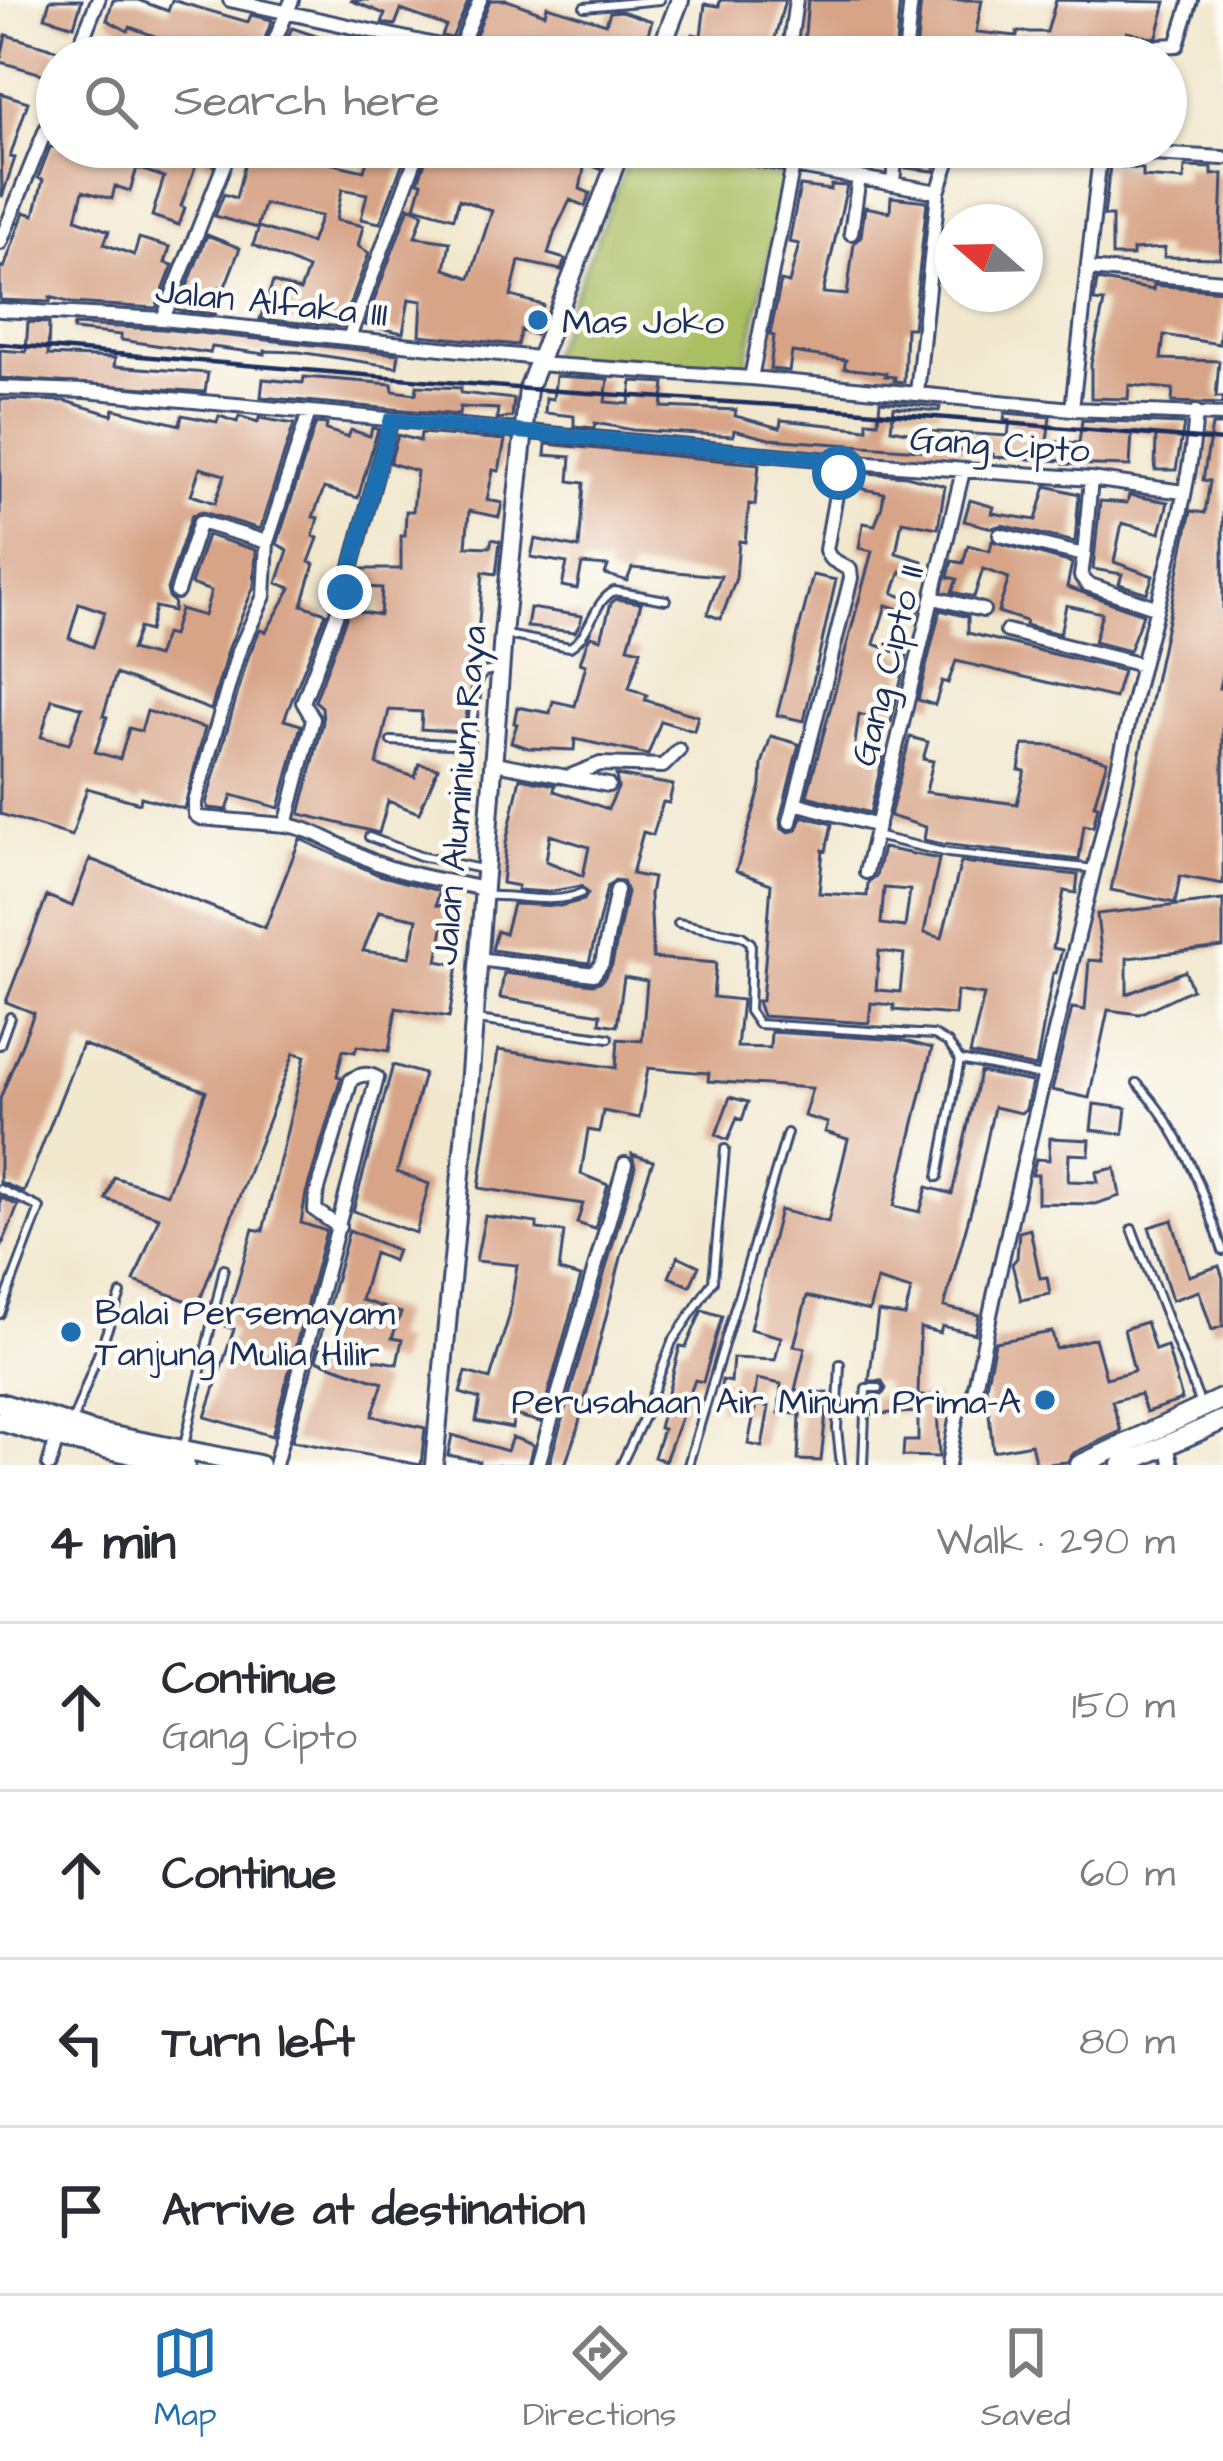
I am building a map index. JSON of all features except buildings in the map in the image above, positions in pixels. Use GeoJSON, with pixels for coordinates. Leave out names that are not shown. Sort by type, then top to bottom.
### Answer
{"type":"FeatureCollection","features":[{"type":"Feature","properties":{"kind":"highway"},"geometry":{"type":"LineString","coordinates":[[1080,1465],[1223,1398]]}},
{"type":"Feature","properties":{"kind":"highway"},"geometry":{"type":"LineString","coordinates":[[0,1403],[64,1432]]}},
{"type":"Feature","properties":{"kind":"highway"},"geometry":{"type":"LineString","coordinates":[[0,1420],[184,1457],[259,1465]]}},
{"type":"Feature","properties":{"kind":"highway"},"geometry":{"type":"LineString","coordinates":[[1122,1465],[1169,1456],[1223,1420]]}},
{"type":"Feature","properties":{"kind":"main road"},"geometry":{"type":"LineString","coordinates":[[666,36],[680,0]]}},
{"type":"Feature","properties":{"kind":"main road","name":"Jalan Aluminium Raya"},"geometry":{"type":"LineString","coordinates":[[434,1465],[528,389],[614,168]]}},
{"type":"Feature","properties":{"kind":"street"},"geometry":{"type":"LineString","coordinates":[[83,36],[98,0]]}},
{"type":"Feature","properties":{"kind":"street"},"geometry":{"type":"LineString","coordinates":[[230,0],[289,7],[393,36]]}},
{"type":"Feature","properties":{"kind":"street"},"geometry":{"type":"LineString","coordinates":[[465,36],[480,0]]}},
{"type":"Feature","properties":{"kind":"street"},"geometry":{"type":"LineString","coordinates":[[791,36],[796,0]]}},
{"type":"Feature","properties":{"kind":"street"},"geometry":{"type":"LineString","coordinates":[[907,36],[911,0]]}},
{"type":"Feature","properties":{"kind":"street"},"geometry":{"type":"LineString","coordinates":[[1180,36],[1191,0]]}},
{"type":"Feature","properties":{"kind":"street"},"geometry":{"type":"LineString","coordinates":[[277,36],[289,7]]}},
{"type":"Feature","properties":{"kind":"street"},"geometry":{"type":"LineString","coordinates":[[0,243],[36,153]]}},
{"type":"Feature","properties":{"kind":"street"},"geometry":{"type":"LineString","coordinates":[[1187,154],[1223,158]]}},
{"type":"Feature","properties":{"kind":"street"},"geometry":{"type":"LineString","coordinates":[[163,319],[223,168]]}},
{"type":"Feature","properties":{"kind":"street"},"geometry":{"type":"LineString","coordinates":[[349,338],[412,168]]}},
{"type":"Feature","properties":{"kind":"street"},"geometry":{"type":"LineString","coordinates":[[751,378],[792,168]]}},
{"type":"Feature","properties":{"kind":"street"},"geometry":{"type":"LineString","coordinates":[[813,168],[938,192]]}},
{"type":"Feature","properties":{"kind":"street"},"geometry":{"type":"LineString","coordinates":[[893,184],[894,168]]}},
{"type":"Feature","properties":{"kind":"street"},"geometry":{"type":"LineString","coordinates":[[917,393],[938,192],[946,168]]}},
{"type":"Feature","properties":{"kind":"street"},"geometry":{"type":"LineString","coordinates":[[1072,409],[1099,168]]}},
{"type":"Feature","properties":{"kind":"street"},"geometry":{"type":"LineString","coordinates":[[851,233],[859,177]]}},
{"type":"Feature","properties":{"kind":"street"},"geometry":{"type":"LineString","coordinates":[[1089,269],[1223,281]]}},
{"type":"Feature","properties":{"kind":"street","name":"Jalan Alfaka III"},"geometry":{"type":"LineString","coordinates":[[0,310],[163,319],[537,361],[1072,409],[1223,415]]}},
{"type":"Feature","properties":{"kind":"street","name":"Gang Cipto"},"geometry":{"type":"LineString","coordinates":[[0,388],[85,391],[842,461],[1091,479],[1183,492]]}},
{"type":"Feature","properties":{"kind":"street"},"geometry":{"type":"LineString","coordinates":[[309,412],[267,542],[264,596],[238,653],[194,810],[200,818],[304,828],[388,867],[483,885]]}},
{"type":"Feature","properties":{"kind":"street"},"geometry":{"type":"LineString","coordinates":[[948,1465],[957,1414],[974,1394],[1042,1076],[1096,869],[1183,492],[1196,412]]}},
{"type":"Feature","properties":{"kind":"street"},"geometry":{"type":"LineString","coordinates":[[286,825],[313,719],[303,702],[345,592],[391,420]]}},
{"type":"Feature","properties":{"kind":"street"},"geometry":{"type":"LineString","coordinates":[[790,822],[850,578],[850,570],[826,550],[842,461]]}},
{"type":"Feature","properties":{"kind":"street","name":"Gang Cipto II"},"geometry":{"type":"LineString","coordinates":[[866,872],[963,471]]}},
{"type":"Feature","properties":{"kind":"street"},"geometry":{"type":"LineString","coordinates":[[1091,479],[1081,576],[1087,584],[1156,607]]}},
{"type":"Feature","properties":{"kind":"street"},"geometry":{"type":"LineString","coordinates":[[176,592],[200,522],[267,542]]}},
{"type":"Feature","properties":{"kind":"street"},"geometry":{"type":"LineString","coordinates":[[1000,535],[1084,555]]}},
{"type":"Feature","properties":{"kind":"street"},"geometry":{"type":"LineString","coordinates":[[934,598],[983,610]]}},
{"type":"Feature","properties":{"kind":"street"},"geometry":{"type":"LineString","coordinates":[[1007,631],[1142,665]]}},
{"type":"Feature","properties":{"kind":"street"},"geometry":{"type":"LineString","coordinates":[[570,776],[600,764],[663,766],[679,750]]}},
{"type":"Feature","properties":{"kind":"street"},"geometry":{"type":"LineString","coordinates":[[495,763],[608,785]]}},
{"type":"Feature","properties":{"kind":"street"},"geometry":{"type":"LineString","coordinates":[[795,802],[876,831]]}},
{"type":"Feature","properties":{"kind":"street"},"geometry":{"type":"LineString","coordinates":[[478,959],[594,974],[602,963],[617,890]]}},
{"type":"Feature","properties":{"kind":"street"},"geometry":{"type":"LineString","coordinates":[[275,1465],[339,1227],[377,1078],[370,1075],[351,1080],[316,1196],[315,1210],[339,1227]]}},
{"type":"Feature","properties":{"kind":"street"},"geometry":{"type":"LineString","coordinates":[[538,1465],[625,1164]]}},
{"type":"Feature","properties":{"kind":"street"},"geometry":{"type":"LineString","coordinates":[[49,1465],[64,1432]]}},
{"type":"Feature","properties":{"kind":"lane"},"geometry":{"type":"LineString","coordinates":[[584,7],[660,0]]}},
{"type":"Feature","properties":{"kind":"lane"},"geometry":{"type":"LineString","coordinates":[[503,634],[570,647],[580,640],[596,606],[614,591],[666,600]]}},
{"type":"Feature","properties":{"kind":"lane"},"geometry":{"type":"LineString","coordinates":[[391,741],[466,747],[472,740],[478,681],[484,672],[501,669]]}},
{"type":"Feature","properties":{"kind":"lane"},"geometry":{"type":"LineString","coordinates":[[876,831],[948,853],[1096,869]]}},
{"type":"Feature","properties":{"kind":"lane"},"geometry":{"type":"LineString","coordinates":[[369,837],[516,894],[566,899],[581,893]]}},
{"type":"Feature","properties":{"kind":"lane"},"geometry":{"type":"LineString","coordinates":[[678,923],[742,936],[751,943],[749,1011],[758,1024],[934,1035],[948,1043],[960,1060],[1042,1076]]}},
{"type":"Feature","properties":{"kind":"lane"},"geometry":{"type":"LineString","coordinates":[[0,1045],[10,1017]]}},
{"type":"Feature","properties":{"kind":"lane"},"geometry":{"type":"LineString","coordinates":[[474,1019],[609,1038]]}},
{"type":"Feature","properties":{"kind":"lane"},"geometry":{"type":"LineString","coordinates":[[938,1177],[960,1060]]}},
{"type":"Feature","properties":{"kind":"lane"},"geometry":{"type":"LineString","coordinates":[[1137,1083],[1174,1126],[1223,1252]]}},
{"type":"Feature","properties":{"kind":"lane"},"geometry":{"type":"LineString","coordinates":[[688,1465],[787,1133]]}},
{"type":"Feature","properties":{"kind":"lane"},"geometry":{"type":"LineString","coordinates":[[621,1465],[672,1342],[712,1281],[725,1149]]}},
{"type":"Feature","properties":{"kind":"lane"},"geometry":{"type":"LineString","coordinates":[[0,1189],[40,1208],[0,1314]]}},
{"type":"Feature","properties":{"kind":"lane"},"geometry":{"type":"LineString","coordinates":[[1132,1229],[1202,1408]]}},
{"type":"Feature","properties":{"kind":"lane"},"geometry":{"type":"LineString","coordinates":[[184,1457],[224,1268]]}},
{"type":"Feature","properties":{"kind":"lane"},"geometry":{"type":"LineString","coordinates":[[64,1432],[121,1294]]}},
{"type":"Feature","properties":{"kind":"lane"},"geometry":{"type":"LineString","coordinates":[[840,1364],[837,1429],[841,1465]]}},
{"type":"Feature","properties":{"kind":"lane"},"geometry":{"type":"LineString","coordinates":[[863,1465],[866,1388],[879,1388]]}},
{"type":"Feature","properties":{"kind":"green space"},"geometry":{"type":"Polygon","coordinates":[[[625,168],[736,168],[785,177],[744,375],[548,360],[625,168]]]}},
{"type":"Feature","properties":{"kind":"railway"},"geometry":{"type":"LineString","coordinates":[[0,344],[1223,441]]}},
{"type":"Feature","properties":{"kind":"place","name":"Mas Joko"},"geometry":{"type":"Point","coordinates":[538,320]}},
{"type":"Feature","properties":{"kind":"place","name":"Balai Persemayam Tanjung Mulia Hilir"},"geometry":{"type":"Point","coordinates":[71,1332]}},
{"type":"Feature","properties":{"kind":"place","name":"Perusahaan Air Minum Prima-A"},"geometry":{"type":"Point","coordinates":[1045,1400]}},
{"type":"Feature","properties":{"kind":"route"},"geometry":{"type":"LineString","coordinates":[[345,592],[391,420],[842,461],[839,473]]}}]}
